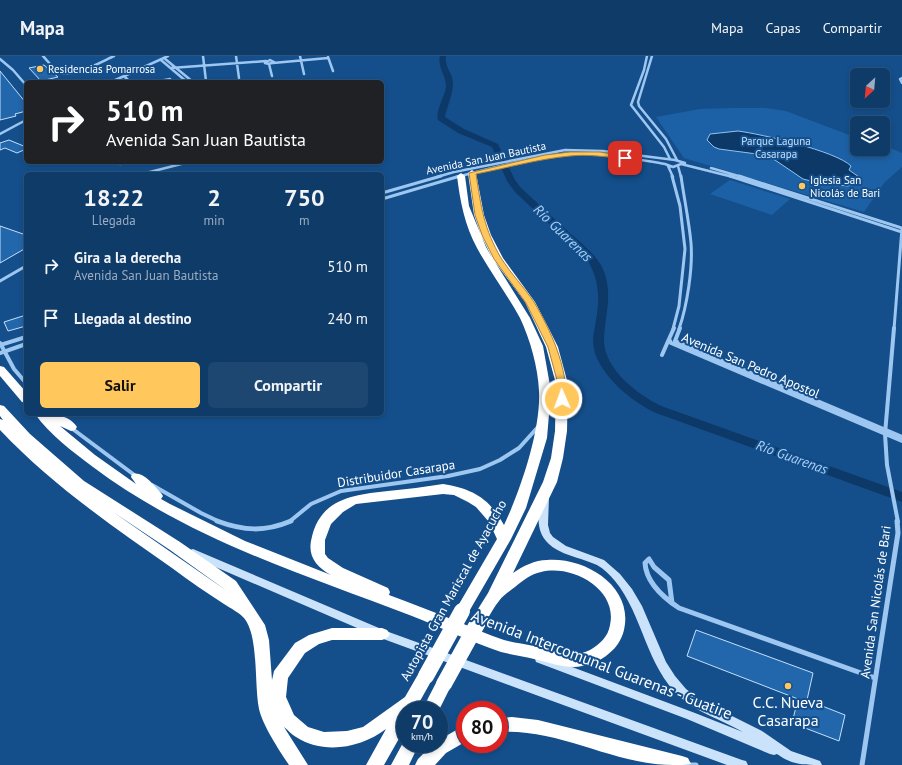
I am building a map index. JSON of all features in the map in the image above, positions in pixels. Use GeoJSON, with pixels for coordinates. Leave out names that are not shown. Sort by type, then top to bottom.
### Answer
{"type":"FeatureCollection","features":[{"type":"Feature","properties":{"kind":"highway","name":"Autopista Gran Mariscal de Ayacucho"},"geometry":{"type":"LineString","coordinates":[[411,701],[504,539],[519,508],[533,469],[541,438],[545,391],[537,346],[525,318],[481,247],[465,206],[466,173]]}},
{"type":"Feature","properties":{"kind":"highway"},"geometry":{"type":"LineString","coordinates":[[435,701],[494,596],[545,491],[557,458],[561,431],[562,384],[552,347],[530,302],[498,259],[486,235],[466,173]]}},
{"type":"Feature","properties":{"kind":"highway"},"geometry":{"type":"LineString","coordinates":[[0,369],[24,397]]}},
{"type":"Feature","properties":{"kind":"highway"},"geometry":{"type":"LineString","coordinates":[[0,410],[26,437],[79,484],[175,546],[231,585],[252,614],[257,625],[261,640],[264,686],[268,711],[281,738],[299,765]]}},
{"type":"Feature","properties":{"kind":"highway","name":"Avenida Intercomunal Guarenas - Guatire"},"geometry":{"type":"LineString","coordinates":[[42,416],[94,460],[146,496],[184,518],[299,569],[506,647]]}},
{"type":"Feature","properties":{"kind":"highway"},"geometry":{"type":"LineString","coordinates":[[52,416],[71,428]]}},
{"type":"Feature","properties":{"kind":"highway"},"geometry":{"type":"LineString","coordinates":[[0,423],[39,462],[84,499],[178,567],[252,614]]}},
{"type":"Feature","properties":{"kind":"highway"},"geometry":{"type":"LineString","coordinates":[[137,477],[153,493],[184,518]]}},
{"type":"Feature","properties":{"kind":"highway"},"geometry":{"type":"LineString","coordinates":[[416,612],[406,604],[344,575],[324,563],[318,556],[319,534],[325,521],[332,514],[354,500],[442,489],[452,490],[463,492],[485,507],[493,515],[504,539]]}},
{"type":"Feature","properties":{"kind":"highway"},"geometry":{"type":"LineString","coordinates":[[494,596],[516,578],[527,572],[541,566],[557,565],[579,570],[594,576],[607,588],[617,604],[619,622],[613,639],[608,646],[589,657],[577,660],[564,659],[506,647]]}},
{"type":"Feature","properties":{"kind":"highway"},"geometry":{"type":"LineString","coordinates":[[382,634],[332,634],[314,639],[300,648],[280,676],[278,697],[288,720],[302,732],[324,740],[347,739],[368,733],[396,715]]}},
{"type":"Feature","properties":{"kind":"highway"},"geometry":{"type":"LineString","coordinates":[[508,724],[538,727],[686,765]]}},
{"type":"Feature","properties":{"kind":"highway","name":"Autopista Gran Mariscal de Ayacucho"},"geometry":{"type":"LineString","coordinates":[[375,765],[396,728]]}},
{"type":"Feature","properties":{"kind":"highway"},"geometry":{"type":"LineString","coordinates":[[424,765],[440,748],[456,738]]}},
{"type":"Feature","properties":{"kind":"highway"},"geometry":{"type":"LineString","coordinates":[[400,765],[406,753]]}},
{"type":"Feature","properties":{"kind":"main road"},"geometry":{"type":"LineString","coordinates":[[545,491],[544,522],[546,533],[549,538],[566,550],[603,564],[620,579],[632,596],[660,663],[678,687],[691,699],[753,731],[788,756]]}},
{"type":"Feature","properties":{"kind":"main road"},"geometry":{"type":"LineString","coordinates":[[175,546],[382,634],[742,765]]}},
{"type":"Feature","properties":{"kind":"main road","name":"Avenida Intercomunal Guarenas - Guatire"},"geometry":{"type":"LineString","coordinates":[[506,647],[691,716],[788,756],[816,765]]}},
{"type":"Feature","properties":{"kind":"street"},"geometry":{"type":"LineString","coordinates":[[43,56],[59,72],[69,73],[114,56]]}},
{"type":"Feature","properties":{"kind":"street"},"geometry":{"type":"LineString","coordinates":[[117,80],[171,56]]}},
{"type":"Feature","properties":{"kind":"street"},"geometry":{"type":"LineString","coordinates":[[203,56],[206,80]]}},
{"type":"Feature","properties":{"kind":"street"},"geometry":{"type":"LineString","coordinates":[[236,56],[239,78]]}},
{"type":"Feature","properties":{"kind":"street"},"geometry":{"type":"LineString","coordinates":[[268,56],[267,62],[272,76]]}},
{"type":"Feature","properties":{"kind":"street"},"geometry":{"type":"LineString","coordinates":[[647,56],[631,105],[664,147],[670,159]]}},
{"type":"Feature","properties":{"kind":"street"},"geometry":{"type":"LineString","coordinates":[[652,56],[638,102],[639,106],[666,139],[679,163]]}},
{"type":"Feature","properties":{"kind":"street"},"geometry":{"type":"LineString","coordinates":[[172,69],[328,57],[333,71]]}},
{"type":"Feature","properties":{"kind":"street"},"geometry":{"type":"LineString","coordinates":[[165,58],[191,80]]}},
{"type":"Feature","properties":{"kind":"street"},"geometry":{"type":"LineString","coordinates":[[165,58],[172,69],[185,80]]}},
{"type":"Feature","properties":{"kind":"street"},"geometry":{"type":"LineString","coordinates":[[301,58],[304,74]]}},
{"type":"Feature","properties":{"kind":"street"},"geometry":{"type":"LineString","coordinates":[[0,59],[13,70],[24,83]]}},
{"type":"Feature","properties":{"kind":"street"},"geometry":{"type":"LineString","coordinates":[[642,75],[647,76]]}},
{"type":"Feature","properties":{"kind":"street"},"geometry":{"type":"LineString","coordinates":[[124,76],[128,80]]}},
{"type":"Feature","properties":{"kind":"street"},"geometry":{"type":"LineString","coordinates":[[902,78],[900,79],[902,83]]}},
{"type":"Feature","properties":{"kind":"street"},"geometry":{"type":"LineString","coordinates":[[165,80],[170,79]]}},
{"type":"Feature","properties":{"kind":"street"},"geometry":{"type":"LineString","coordinates":[[631,102],[638,102]]}},
{"type":"Feature","properties":{"kind":"street"},"geometry":{"type":"LineString","coordinates":[[0,134],[24,121]]}},
{"type":"Feature","properties":{"kind":"street","name":"Avenida San Juan Bautista"},"geometry":{"type":"LineString","coordinates":[[384,198],[490,165],[565,150],[603,150],[667,163]]}},
{"type":"Feature","properties":{"kind":"street","name":"Avenida San Juan Bautista"},"geometry":{"type":"LineString","coordinates":[[384,193],[466,173],[570,154],[600,154],[667,163],[679,163]]}},
{"type":"Feature","properties":{"kind":"street","name":"Avenida San Juan Bautista"},"geometry":{"type":"LineString","coordinates":[[667,163],[670,159],[902,230]]}},
{"type":"Feature","properties":{"kind":"street","name":"Avenida San Pedro Apostol"},"geometry":{"type":"LineString","coordinates":[[667,163],[672,172],[677,194],[685,251],[680,302],[672,334],[669,339],[671,343],[678,344],[885,432],[902,441]]}},
{"type":"Feature","properties":{"kind":"street","name":"Avenida San Pedro Apostol"},"geometry":{"type":"LineString","coordinates":[[678,344],[675,341],[685,313],[691,244],[679,163]]}},
{"type":"Feature","properties":{"kind":"street"},"geometry":{"type":"LineString","coordinates":[[150,172],[181,164]]}},
{"type":"Feature","properties":{"kind":"street","name":"Avenida San Nicolás de Bari"},"geometry":{"type":"LineString","coordinates":[[862,765],[898,533],[887,465],[885,432],[902,230]]}},
{"type":"Feature","properties":{"kind":"street"},"geometry":{"type":"LineString","coordinates":[[0,281],[24,267]]}},
{"type":"Feature","properties":{"kind":"street"},"geometry":{"type":"LineString","coordinates":[[24,338],[0,344],[2,352],[24,381]]}},
{"type":"Feature","properties":{"kind":"street"},"geometry":{"type":"LineString","coordinates":[[662,355],[669,339]]}},
{"type":"Feature","properties":{"kind":"street"},"geometry":{"type":"LineString","coordinates":[[2,352],[24,345]]}},
{"type":"Feature","properties":{"kind":"street"},"geometry":{"type":"LineString","coordinates":[[59,416],[71,428],[137,477]]}},
{"type":"Feature","properties":{"kind":"street","name":"Distribuidor Casarapa"},"geometry":{"type":"LineString","coordinates":[[137,477],[210,518],[244,529],[262,529],[291,521],[308,507],[341,491],[448,476],[480,468],[500,460],[519,448],[542,423]]}},
{"type":"Feature","properties":{"kind":"street","name":"Avenida San Pedro Apostol"},"geometry":{"type":"LineString","coordinates":[[885,432],[902,437]]}},
{"type":"Feature","properties":{"kind":"street"},"geometry":{"type":"LineString","coordinates":[[672,603],[669,580],[654,567],[649,559],[645,563],[645,571],[667,599],[672,603],[694,613],[876,678]]}},
{"type":"Feature","properties":{"kind":"green space","name":"Parque Laguna Casarapa"},"geometry":{"type":"Polygon","coordinates":[[[765,108],[786,111],[850,135],[850,156],[890,156],[890,148],[902,153],[902,167],[884,183],[864,212],[684,158],[656,117],[700,109],[765,108]]]}},
{"type":"Feature","properties":{"kind":"green space"},"geometry":{"type":"Polygon","coordinates":[[[730,180],[790,199],[772,215],[710,194],[730,180]]]}},
{"type":"Feature","properties":{"kind":"shaded area"},"geometry":{"type":"Polygon","coordinates":[[[738,131],[780,139],[815,149],[843,160],[851,166],[849,170],[859,177],[856,182],[848,186],[819,183],[803,179],[775,160],[757,154],[719,149],[714,147],[707,140],[710,134],[738,131]]]}},
{"type":"Feature","properties":{"kind":"building"},"geometry":{"type":"Polygon","coordinates":[[[44,65],[58,77],[40,80],[29,68],[44,65]]]}},
{"type":"Feature","properties":{"kind":"building"},"geometry":{"type":"Polygon","coordinates":[[[0,71],[24,101],[24,112],[15,114],[16,116],[0,120],[0,71]]]}},
{"type":"Feature","properties":{"kind":"building"},"geometry":{"type":"Polygon","coordinates":[[[9,140],[24,146],[24,150],[17,153],[5,148],[0,150],[0,143],[9,140]]]}},
{"type":"Feature","properties":{"kind":"building"},"geometry":{"type":"Polygon","coordinates":[[[0,226],[24,234],[24,249],[0,263],[0,226]]]}},
{"type":"Feature","properties":{"kind":"building"},"geometry":{"type":"Polygon","coordinates":[[[24,316],[24,327],[8,331],[4,322],[24,316]]]}},
{"type":"Feature","properties":{"kind":"building","name":"C.C. Nueva Casarapa"},"geometry":{"type":"Polygon","coordinates":[[[696,630],[813,673],[807,700],[845,715],[839,741],[792,723],[798,699],[687,656],[696,630]]]}},
{"type":"Feature","properties":{"kind":"waterway","name":"Río Guarenas"},"geometry":{"type":"LineString","coordinates":[[443,56],[442,62],[449,80],[449,85],[441,118],[461,131],[495,146],[511,181],[518,190],[592,259],[600,275],[604,298],[599,340],[601,352],[609,368],[634,396],[660,410],[902,497]]}},
{"type":"Feature","properties":{"kind":"place","name":"Residencias Pomarrosa"},"geometry":{"type":"Point","coordinates":[40,69]}},
{"type":"Feature","properties":{"kind":"place","name":"Iglesia San Nicolás de Bari"},"geometry":{"type":"Point","coordinates":[802,186]}},
{"type":"Feature","properties":{"kind":"place","name":"C.C. Nueva Casarapa"},"geometry":{"type":"Point","coordinates":[788,686]}},
{"type":"Feature","properties":{"kind":"route"},"geometry":{"type":"LineString","coordinates":[[562,399],[562,384],[552,347],[530,302],[498,259],[486,235],[479,215],[472,173],[545,157],[570,154],[600,154],[625,158]]}}]}
